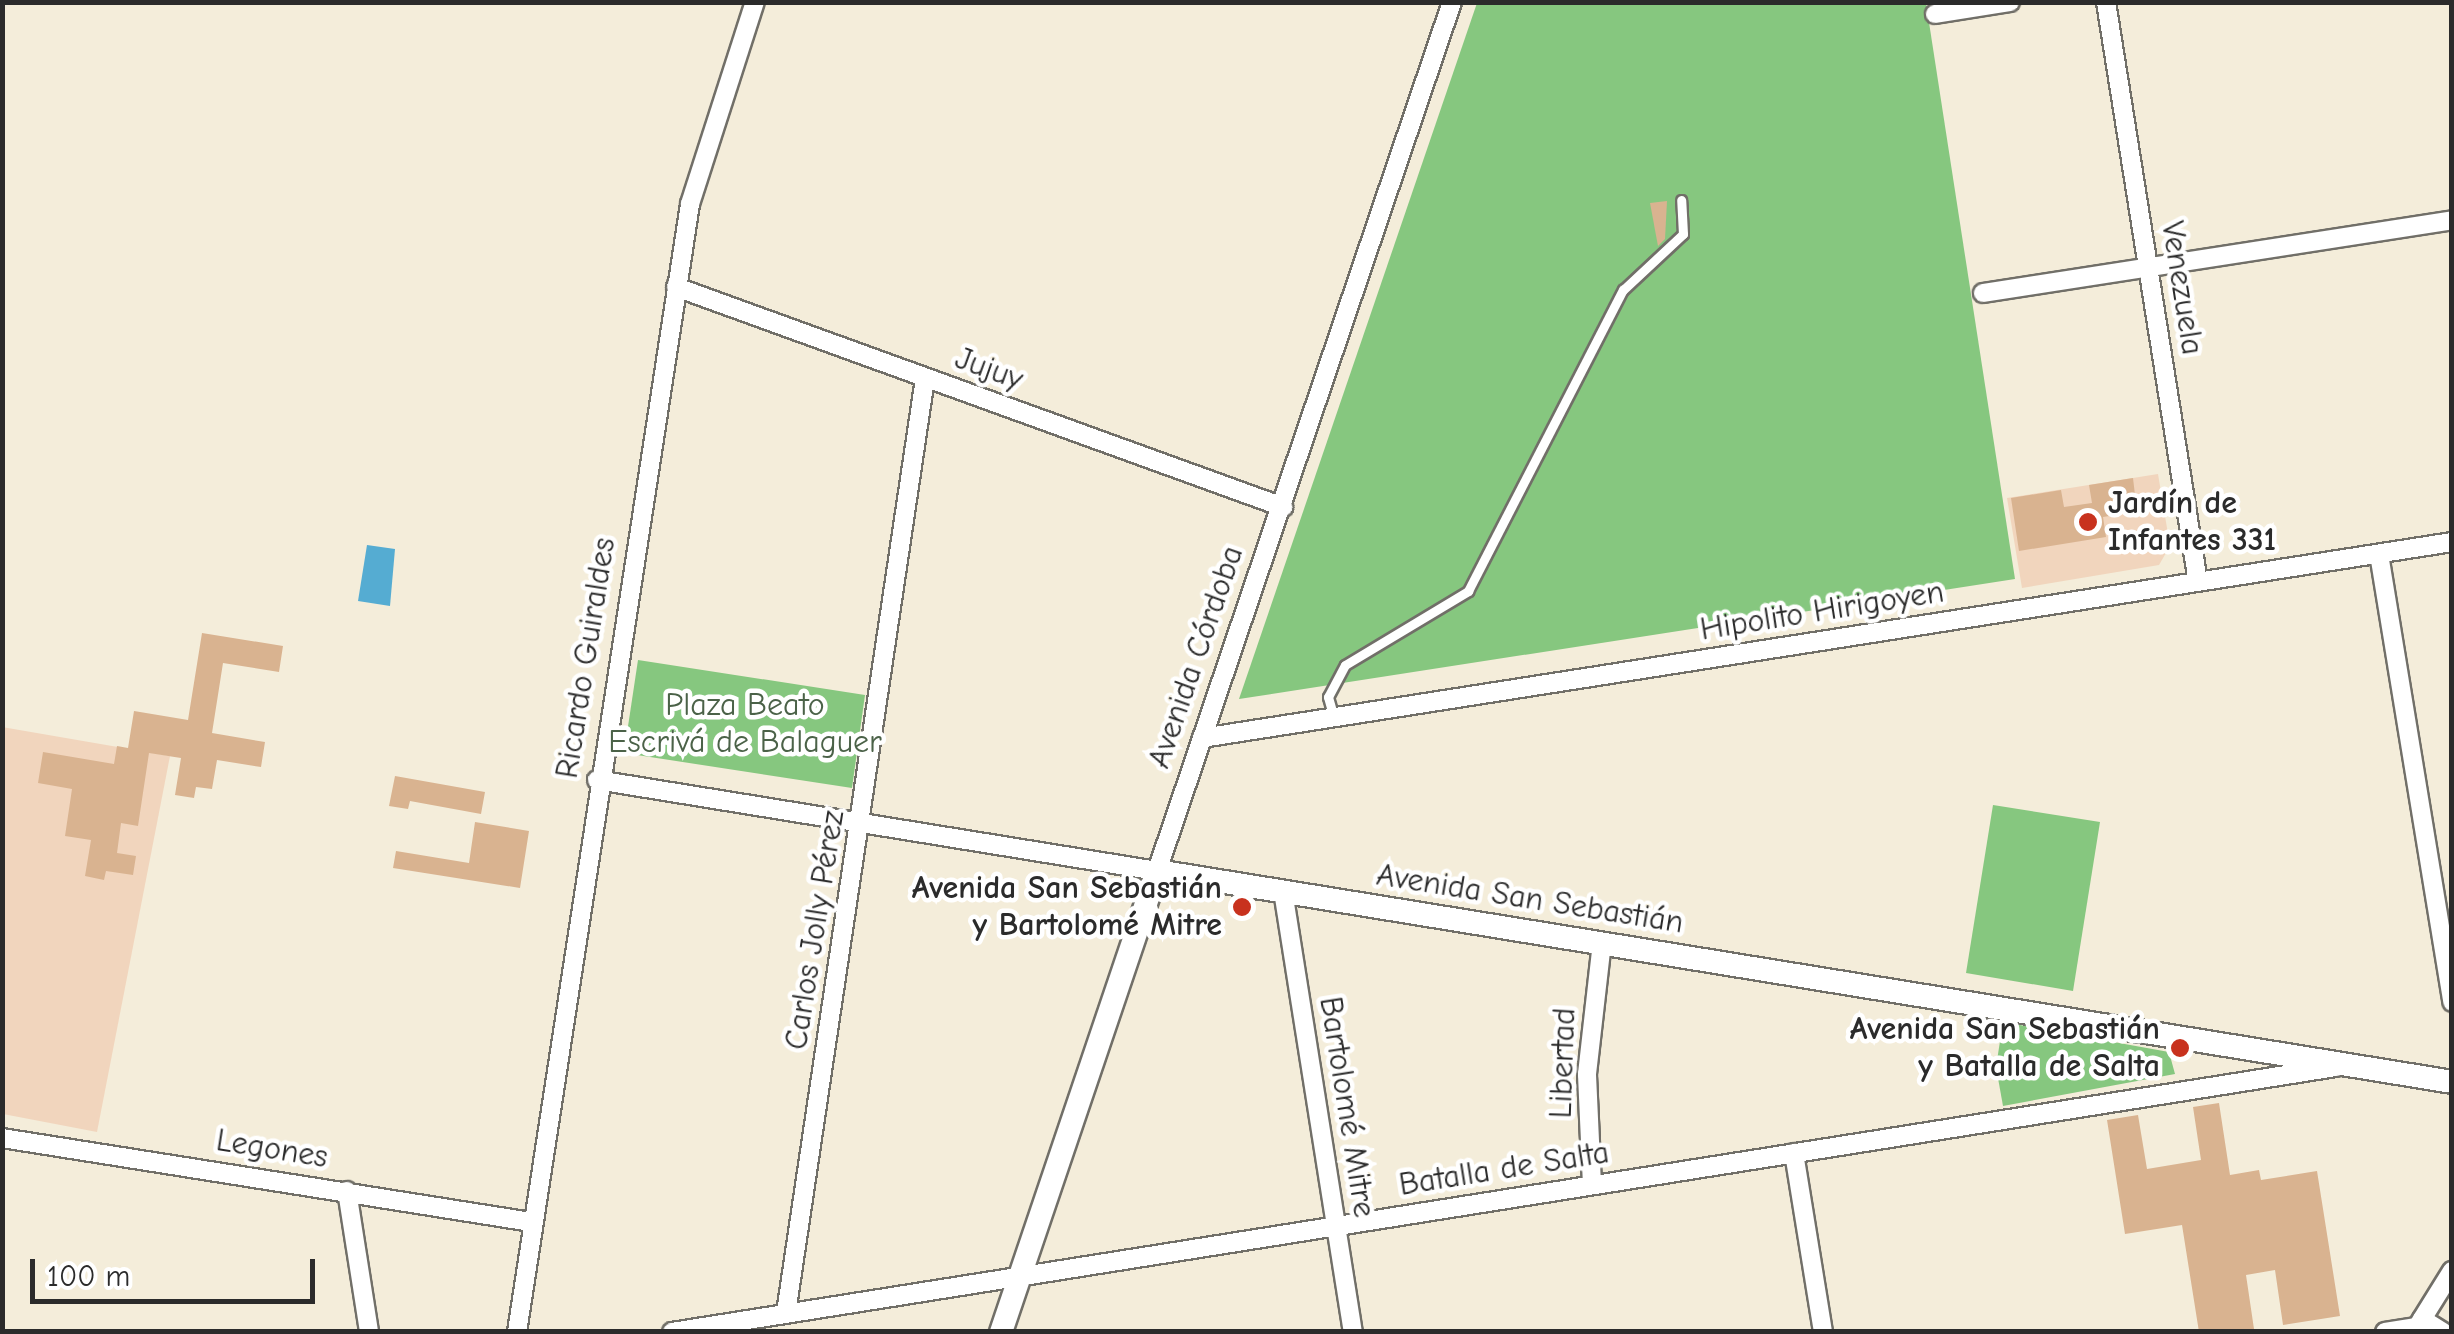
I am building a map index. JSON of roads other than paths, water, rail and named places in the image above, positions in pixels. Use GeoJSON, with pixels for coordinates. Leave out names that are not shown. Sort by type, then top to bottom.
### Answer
{"type":"FeatureCollection","features":[{"type":"Feature","properties":{"kind":"street","name":"Ricardo Guiraldes"},"geometry":{"type":"LineString","coordinates":[[517,1332],[597,780],[690,204],[755,2]]}},
{"type":"Feature","properties":{"kind":"street","name":"Avenida Córdoba"},"geometry":{"type":"LineString","coordinates":[[1001,1332],[1452,2]]}},
{"type":"Feature","properties":{"kind":"street"},"geometry":{"type":"LineString","coordinates":[[1936,14],[2010,2]]}},
{"type":"Feature","properties":{"kind":"street","name":"Venezuela"},"geometry":{"type":"LineString","coordinates":[[2106,2],[2198,582]]}},
{"type":"Feature","properties":{"kind":"street"},"geometry":{"type":"LineString","coordinates":[[1982,294],[2452,220]]}},
{"type":"Feature","properties":{"kind":"street","name":"Jujuy"},"geometry":{"type":"LineString","coordinates":[[676,287],[1282,508]]}},
{"type":"Feature","properties":{"kind":"street","name":"Carlos Jolly Pérez"},"geometry":{"type":"LineString","coordinates":[[786,1313],[862,823],[925,378]]}},
{"type":"Feature","properties":{"kind":"street","name":"Hipolito Hirigoyen"},"geometry":{"type":"LineString","coordinates":[[1202,738],[2452,542]]}},
{"type":"Feature","properties":{"kind":"street"},"geometry":{"type":"LineString","coordinates":[[2379,554],[2443,901],[2452,1002]]}},
{"type":"Feature","properties":{"kind":"street","name":"Avenida San Sebastián"},"geometry":{"type":"LineString","coordinates":[[597,780],[2452,1082]]}},
{"type":"Feature","properties":{"kind":"street","name":"Bartolomé Mitre"},"geometry":{"type":"LineString","coordinates":[[1282,891],[1353,1332]]}},
{"type":"Feature","properties":{"kind":"street","name":"Libertad"},"geometry":{"type":"LineString","coordinates":[[1592,1185],[1586,1074],[1602,944]]}},
{"type":"Feature","properties":{"kind":"street","name":"Batalla de Salta"},"geometry":{"type":"LineString","coordinates":[[672,1332],[2345,1065]]}},
{"type":"Feature","properties":{"kind":"street","name":"Legones"},"geometry":{"type":"LineString","coordinates":[[2,1138],[531,1222]]}},
{"type":"Feature","properties":{"kind":"street"},"geometry":{"type":"LineString","coordinates":[[1794,1153],[1823,1332]]}},
{"type":"Feature","properties":{"kind":"street"},"geometry":{"type":"LineString","coordinates":[[347,1191],[369,1332]]}},
{"type":"Feature","properties":{"kind":"street"},"geometry":{"type":"LineString","coordinates":[[2417,1326],[2452,1271]]}},
{"type":"Feature","properties":{"kind":"street"},"geometry":{"type":"LineString","coordinates":[[2385,1332],[2417,1326],[2443,1332]]}},
{"type":"Feature","properties":{"kind":"lane"},"geometry":{"type":"LineString","coordinates":[[1334,718],[1328,697],[1346,665],[1468,591],[1623,290],[1683,234],[1681,200]]}},
{"type":"Feature","properties":{"kind":"water"},"geometry":{"type":"Polygon","coordinates":[[[367,545],[395,549],[390,606],[358,601],[367,545]]]}},
{"type":"Feature","properties":{"kind":"place","name":"Jardín de Infantes 331"},"geometry":{"type":"Point","coordinates":[2088,522]}},
{"type":"Feature","properties":{"kind":"place","name":"Avenida San Sebastián y Bartolomé Mitre"},"geometry":{"type":"Point","coordinates":[1242,907]}},
{"type":"Feature","properties":{"kind":"place","name":"Avenida San Sebastián y Batalla de Salta"},"geometry":{"type":"Point","coordinates":[2180,1048]}},
{"type":"Feature","properties":{"kind":"park label","name":"Plaza Beato Escrivá de Balaguer"},"geometry":{"type":"Point","coordinates":[745,724]}}]}
